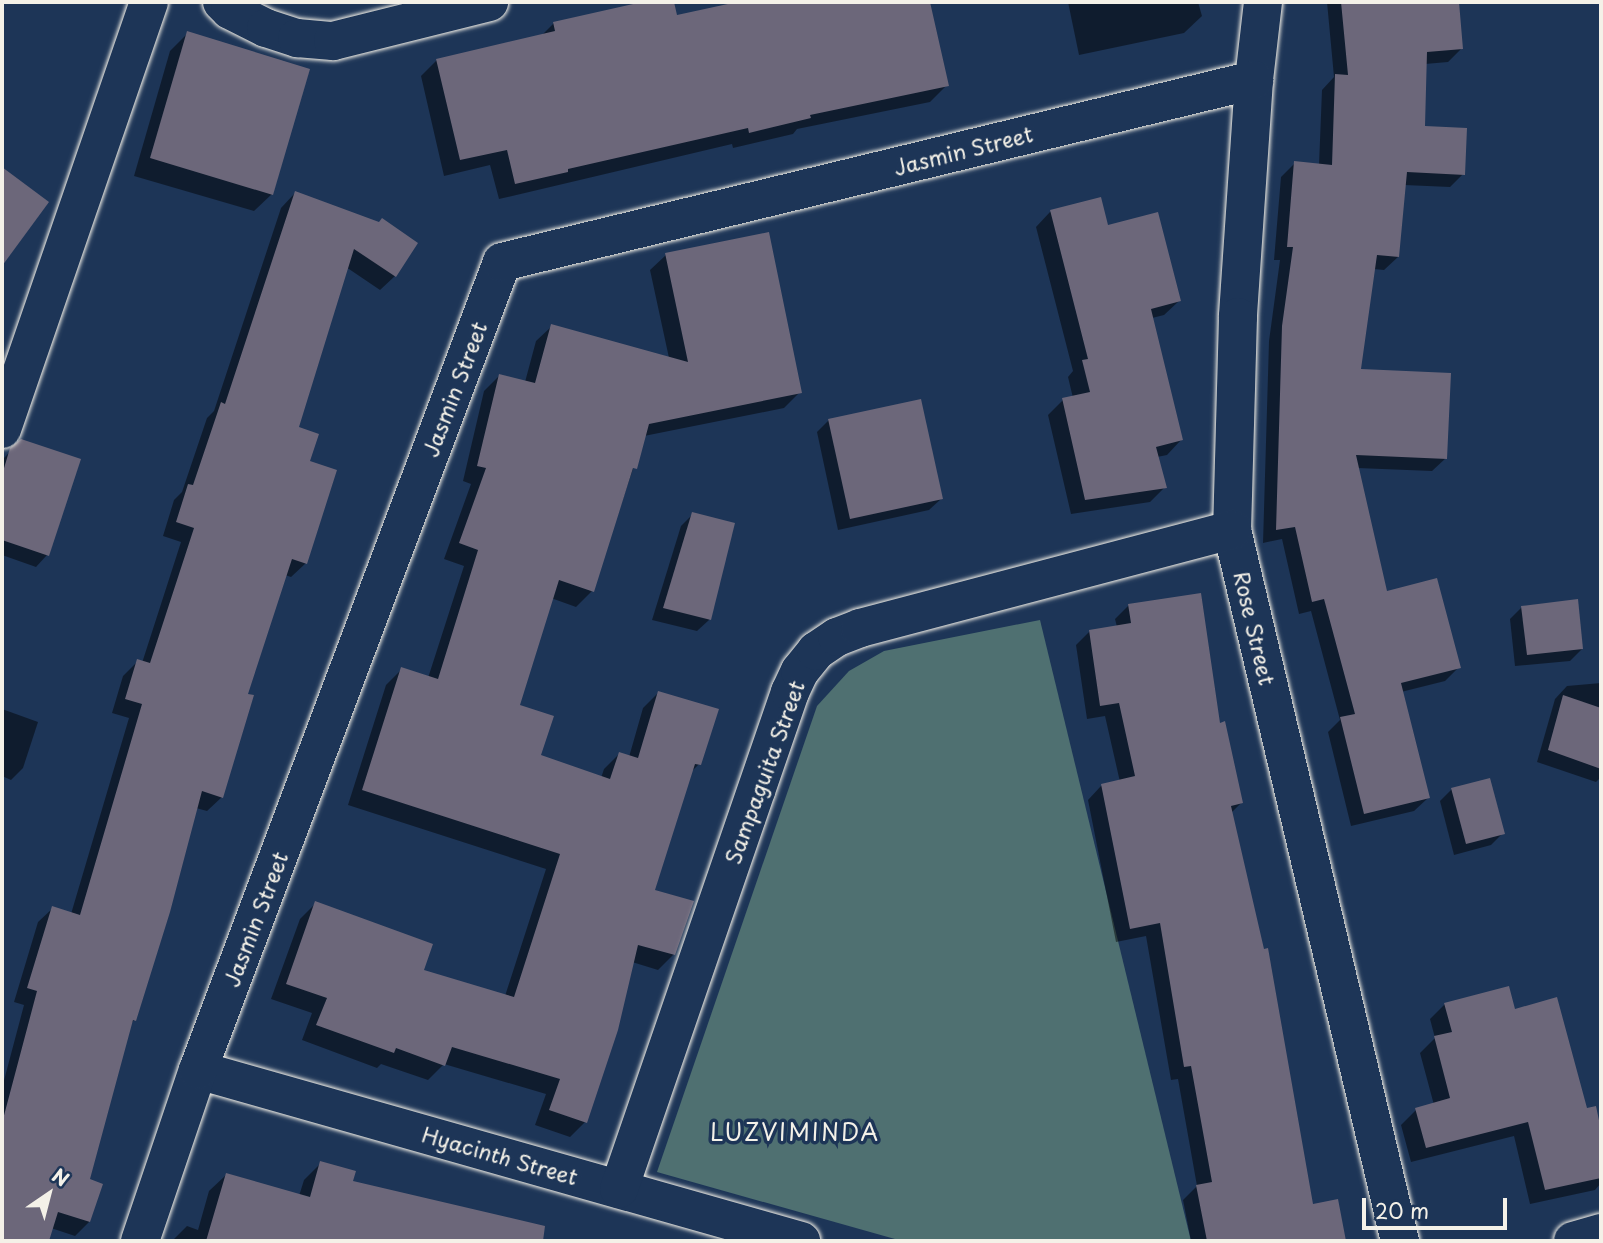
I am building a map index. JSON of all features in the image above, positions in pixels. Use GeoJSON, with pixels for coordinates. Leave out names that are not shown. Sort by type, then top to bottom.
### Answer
{"type":"FeatureCollection","features":[{"type":"Feature","properties":{"kind":"street"},"geometry":{"type":"LineString","coordinates":[[2,429],[149,2]]}},
{"type":"Feature","properties":{"kind":"street"},"geometry":{"type":"LineString","coordinates":[[222,2],[230,10],[266,28],[297,38],[333,41],[489,2]]}},
{"type":"Feature","properties":{"kind":"street","name":"Rose Street"},"geometry":{"type":"LineString","coordinates":[[1263,2],[1254,79],[1238,317],[1232,530],[1401,1241]]}},
{"type":"Feature","properties":{"kind":"street","name":"Jasmin Street"},"geometry":{"type":"LineString","coordinates":[[140,1241],[198,1070],[502,262],[1254,79]]}},
{"type":"Feature","properties":{"kind":"street","name":"Sampaguita Street"},"geometry":{"type":"LineString","coordinates":[[619,1189],[790,692],[800,671],[816,651],[837,636],[860,628],[1232,530]]}},
{"type":"Feature","properties":{"kind":"street","name":"Hyacinth Street"},"geometry":{"type":"LineString","coordinates":[[198,1070],[801,1241]]}},
{"type":"Feature","properties":{"kind":"street"},"geometry":{"type":"LineString","coordinates":[[1573,1241],[1601,1233]]}},
{"type":"Feature","properties":{"kind":"green space"},"geometry":{"type":"Polygon","coordinates":[[[1040,620],[1191,1241],[902,1241],[657,1172],[817,706],[849,671],[884,651],[1040,620]]]}},
{"type":"Feature","properties":{"kind":"building"},"geometry":{"type":"Polygon","coordinates":[[[642,2],[674,2],[677,15],[737,2],[930,2],[949,86],[810,115],[811,118],[749,133],[748,128],[568,169],[568,172],[515,184],[507,150],[460,160],[436,59],[555,31],[553,22],[642,2]]]}},
{"type":"Feature","properties":{"kind":"building"},"geometry":{"type":"Polygon","coordinates":[[[1341,2],[1459,2],[1463,49],[1427,52],[1425,126],[1467,128],[1465,175],[1407,172],[1399,257],[1377,255],[1361,369],[1451,373],[1447,459],[1356,455],[1387,591],[1437,578],[1461,668],[1401,683],[1430,798],[1364,814],[1340,717],[1355,714],[1324,599],[1312,602],[1295,527],[1276,530],[1282,326],[1293,247],[1287,247],[1294,161],[1332,165],[1335,74],[1348,75],[1341,2]]]}},
{"type":"Feature","properties":{"kind":"building"},"geometry":{"type":"Polygon","coordinates":[[[187,31],[310,69],[273,195],[150,158],[187,31]]]}},
{"type":"Feature","properties":{"kind":"building"},"geometry":{"type":"Polygon","coordinates":[[[2,167],[49,202],[2,266],[2,167]]]}},
{"type":"Feature","properties":{"kind":"building"},"geometry":{"type":"Polygon","coordinates":[[[295,191],[379,222],[382,218],[418,243],[396,277],[354,249],[299,427],[319,434],[310,461],[337,470],[307,564],[292,559],[248,694],[254,695],[223,798],[202,791],[170,912],[136,1021],[133,1020],[90,1179],[103,1184],[90,1222],[58,1212],[49,1241],[2,1241],[2,1123],[37,991],[27,988],[52,906],[80,915],[142,704],[125,699],[137,659],[150,663],[194,528],[176,522],[188,484],[193,485],[221,402],[225,404],[295,191]]]}},
{"type":"Feature","properties":{"kind":"building"},"geometry":{"type":"Polygon","coordinates":[[[1101,197],[1108,225],[1158,212],[1181,301],[1151,309],[1183,440],[1156,447],[1167,488],[1085,500],[1062,398],[1090,392],[1082,360],[1088,359],[1050,210],[1101,197]]]}},
{"type":"Feature","properties":{"kind":"building"},"geometry":{"type":"Polygon","coordinates":[[[769,232],[802,393],[649,424],[637,469],[633,468],[594,592],[559,580],[520,705],[554,716],[541,755],[610,779],[619,752],[638,758],[658,691],[719,709],[701,765],[695,764],[655,890],[694,901],[675,955],[638,945],[618,1030],[587,1123],[549,1110],[560,1079],[452,1047],[445,1066],[396,1048],[394,1053],[316,1025],[327,998],[286,984],[315,901],[433,944],[424,970],[514,997],[560,854],[362,790],[401,667],[438,679],[478,550],[459,543],[486,468],[477,466],[499,374],[535,383],[551,324],[688,362],[665,253],[769,232]]]}},
{"type":"Feature","properties":{"kind":"building"},"geometry":{"type":"Polygon","coordinates":[[[921,399],[943,499],[850,519],[828,419],[921,399]]]}},
{"type":"Feature","properties":{"kind":"building"},"geometry":{"type":"Polygon","coordinates":[[[21,439],[81,459],[49,556],[2,540],[2,475],[10,448],[21,439]]]}},
{"type":"Feature","properties":{"kind":"building"},"geometry":{"type":"Polygon","coordinates":[[[692,512],[735,523],[711,620],[663,608],[692,512]]]}},
{"type":"Feature","properties":{"kind":"building"},"geometry":{"type":"Polygon","coordinates":[[[1201,593],[1220,723],[1225,721],[1243,803],[1231,806],[1264,949],[1268,948],[1313,1204],[1338,1199],[1346,1241],[1207,1241],[1196,1185],[1212,1182],[1191,1066],[1184,1067],[1160,923],[1130,929],[1101,784],[1135,776],[1119,703],[1100,706],[1089,630],[1131,623],[1128,604],[1201,593]]]}},
{"type":"Feature","properties":{"kind":"building"},"geometry":{"type":"Polygon","coordinates":[[[1578,599],[1583,649],[1527,655],[1521,606],[1578,599]]]}},
{"type":"Feature","properties":{"kind":"building"},"geometry":{"type":"Polygon","coordinates":[[[1563,695],[1601,708],[1601,769],[1548,750],[1563,695]]]}},
{"type":"Feature","properties":{"kind":"building"},"geometry":{"type":"Polygon","coordinates":[[[1490,778],[1505,834],[1466,844],[1451,788],[1490,778]]]}},
{"type":"Feature","properties":{"kind":"building"},"geometry":{"type":"Polygon","coordinates":[[[1509,986],[1515,1009],[1557,997],[1587,1108],[1596,1106],[1601,1130],[1601,1178],[1545,1190],[1528,1122],[1426,1148],[1415,1108],[1450,1098],[1434,1036],[1452,1032],[1444,1003],[1509,986]]]}},
{"type":"Feature","properties":{"kind":"building"},"geometry":{"type":"Polygon","coordinates":[[[320,1161],[356,1171],[353,1181],[545,1226],[543,1241],[206,1241],[226,1173],[310,1197],[320,1161]]]}},
{"type":"Feature","properties":{"kind":"district","name":"LUZVIMINDA"},"geometry":{"type":"Point","coordinates":[795,1132]}}]}
